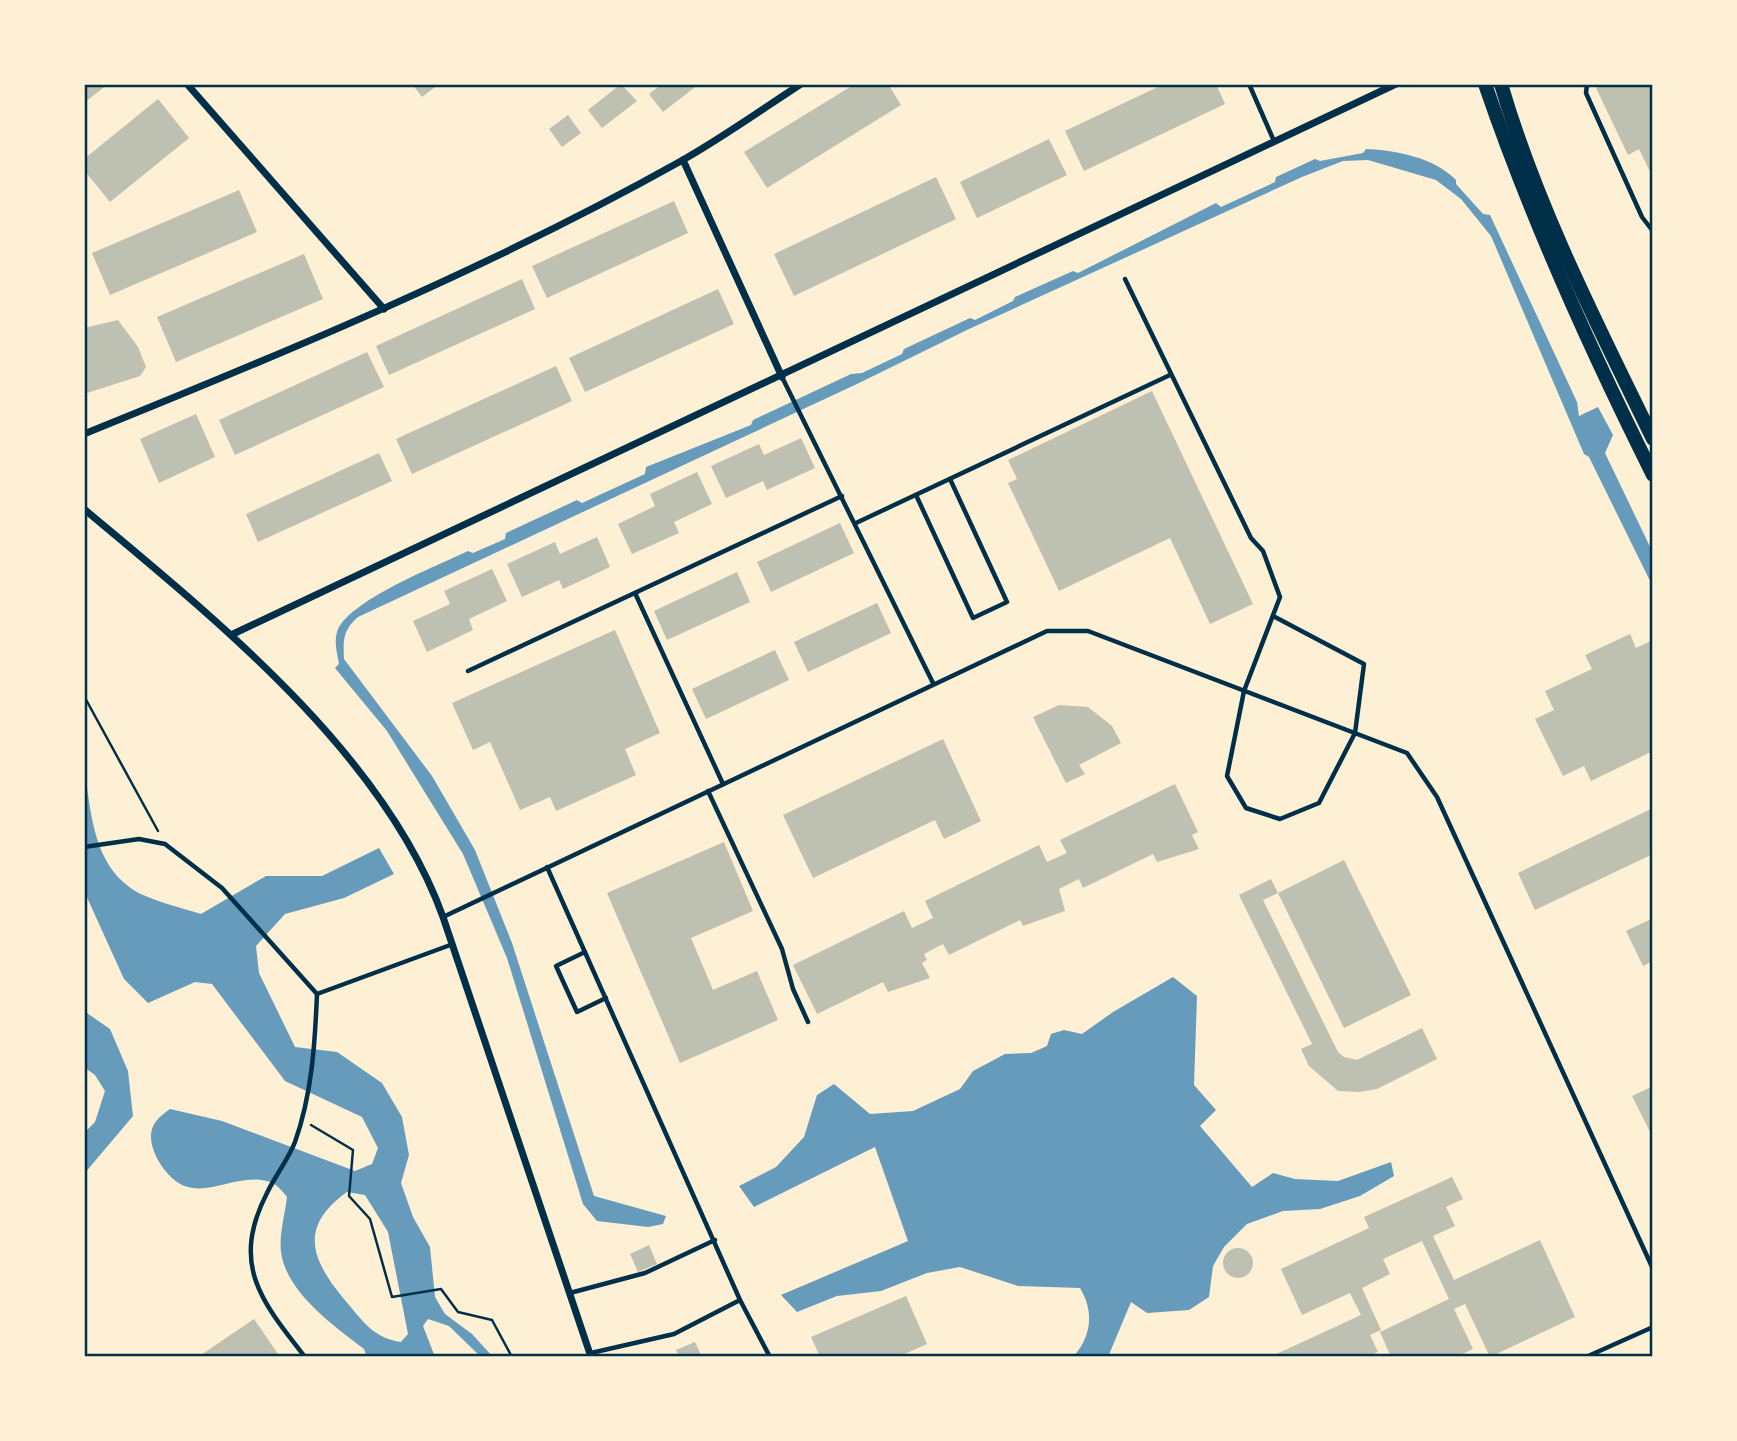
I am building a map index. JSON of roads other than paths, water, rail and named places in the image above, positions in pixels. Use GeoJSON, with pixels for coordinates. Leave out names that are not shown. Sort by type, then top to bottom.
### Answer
{"type":"FeatureCollection","features":[{"type":"Feature","properties":{"kind":"highway"},"geometry":{"type":"LineString","coordinates":[[1485,84],[1536,226],[1574,314],[1648,451],[1653,475]]}},
{"type":"Feature","properties":{"kind":"highway"},"geometry":{"type":"LineString","coordinates":[[1501,84],[1527,163],[1602,333],[1653,439]]}},
{"type":"Feature","properties":{"kind":"street"},"geometry":{"type":"LineString","coordinates":[[187,84],[384,309]]}},
{"type":"Feature","properties":{"kind":"street"},"geometry":{"type":"LineString","coordinates":[[84,434],[384,309],[561,224],[683,160],[801,84]]}},
{"type":"Feature","properties":{"kind":"street"},"geometry":{"type":"LineString","coordinates":[[233,635],[1396,84]]}},
{"type":"Feature","properties":{"kind":"street"},"geometry":{"type":"LineString","coordinates":[[683,160],[782,377]]}},
{"type":"Feature","properties":{"kind":"street"},"geometry":{"type":"LineString","coordinates":[[84,509],[233,635],[357,767],[407,842],[434,892],[453,944],[590,1355]]}},
{"type":"Feature","properties":{"kind":"lane"},"geometry":{"type":"LineString","coordinates":[[1249,84],[1275,142]]}},
{"type":"Feature","properties":{"kind":"lane"},"geometry":{"type":"LineString","coordinates":[[1587,84],[1586,93],[1642,217],[1653,230],[1653,255]]}},
{"type":"Feature","properties":{"kind":"lane"},"geometry":{"type":"LineString","coordinates":[[1125,279],[1251,538],[1263,551],[1280,597],[1275,617],[1244,691],[1227,776],[1246,808],[1280,819],[1319,803],[1355,733],[1364,664],[1275,617]]}},
{"type":"Feature","properties":{"kind":"lane"},"geometry":{"type":"LineString","coordinates":[[856,523],[1170,375]]}},
{"type":"Feature","properties":{"kind":"lane"},"geometry":{"type":"LineString","coordinates":[[782,377],[933,683]]}},
{"type":"Feature","properties":{"kind":"lane"},"geometry":{"type":"LineString","coordinates":[[916,495],[973,618],[1007,603],[950,479]]}},
{"type":"Feature","properties":{"kind":"lane"},"geometry":{"type":"LineString","coordinates":[[468,671],[842,496]]}},
{"type":"Feature","properties":{"kind":"lane"},"geometry":{"type":"LineString","coordinates":[[635,593],[723,784]]}},
{"type":"Feature","properties":{"kind":"lane"},"geometry":{"type":"LineString","coordinates":[[443,917],[1047,631],[1088,631],[1407,753],[1437,797],[1653,1269]]}},
{"type":"Feature","properties":{"kind":"lane"},"geometry":{"type":"LineString","coordinates":[[708,790],[782,948],[793,989],[808,1022]]}},
{"type":"Feature","properties":{"kind":"lane"},"geometry":{"type":"LineString","coordinates":[[84,847],[139,839],[165,844],[222,888],[317,994],[307,1105],[294,1144],[265,1196],[251,1237],[254,1283],[268,1310],[305,1357]]}},
{"type":"Feature","properties":{"kind":"lane"},"geometry":{"type":"LineString","coordinates":[[547,867],[740,1300],[770,1357]]}},
{"type":"Feature","properties":{"kind":"lane"},"geometry":{"type":"LineString","coordinates":[[317,994],[453,944]]}},
{"type":"Feature","properties":{"kind":"lane"},"geometry":{"type":"LineString","coordinates":[[585,952],[556,966],[577,1012],[606,998]]}},
{"type":"Feature","properties":{"kind":"lane"},"geometry":{"type":"LineString","coordinates":[[570,1293],[645,1273],[715,1240]]}},
{"type":"Feature","properties":{"kind":"lane"},"geometry":{"type":"LineString","coordinates":[[590,1355],[674,1334],[740,1300]]}},
{"type":"Feature","properties":{"kind":"lane"},"geometry":{"type":"LineString","coordinates":[[1586,1357],[1653,1327]]}},
{"type":"Feature","properties":{"kind":"water"},"geometry":{"type":"Polygon","coordinates":[[[1366,149],[1402,153],[1437,166],[1456,180],[1456,184],[1483,214],[1490,215],[1577,402],[1579,416],[1598,407],[1613,435],[1605,453],[1653,553],[1653,587],[1589,457],[1584,454],[1491,236],[1461,199],[1436,180],[1368,160],[1343,161],[1302,177],[969,329],[358,617],[349,626],[344,641],[344,659],[432,776],[475,850],[512,943],[594,1196],[666,1216],[663,1224],[648,1227],[597,1221],[583,1204],[507,958],[463,854],[387,731],[335,668],[339,664],[336,636],[344,620],[357,608],[416,575],[468,551],[473,553],[505,539],[506,533],[577,500],[582,503],[645,474],[646,467],[751,425],[753,420],[851,374],[862,373],[902,354],[904,349],[970,318],[975,320],[1013,301],[1015,297],[1073,271],[1078,273],[1216,203],[1221,207],[1275,182],[1276,177],[1315,159],[1320,161],[1363,153],[1366,149]]]}},
{"type":"Feature","properties":{"kind":"water"},"geometry":{"type":"Polygon","coordinates":[[[84,767],[93,823],[104,857],[114,872],[126,885],[143,895],[201,914],[266,876],[322,876],[379,848],[394,874],[344,898],[285,914],[256,946],[259,973],[295,1047],[337,1052],[382,1083],[402,1117],[409,1155],[401,1183],[413,1217],[430,1247],[435,1297],[445,1314],[472,1334],[493,1357],[481,1357],[449,1326],[428,1319],[423,1326],[435,1357],[367,1357],[364,1349],[313,1307],[292,1281],[281,1252],[281,1232],[287,1197],[279,1188],[266,1181],[248,1180],[212,1187],[190,1187],[179,1183],[168,1174],[155,1153],[151,1133],[157,1120],[170,1109],[222,1121],[355,1171],[372,1164],[378,1148],[362,1117],[285,1081],[212,984],[195,982],[148,1003],[124,979],[85,893],[84,767]],[[347,1192],[330,1206],[320,1220],[315,1234],[315,1248],[327,1276],[360,1318],[377,1334],[401,1342],[408,1334],[388,1232],[365,1195],[347,1192]]]}},
{"type":"Feature","properties":{"kind":"water"},"geometry":{"type":"Polygon","coordinates":[[[1173,977],[1197,996],[1194,1085],[1216,1110],[1200,1126],[1252,1187],[1273,1173],[1295,1179],[1338,1181],[1391,1162],[1394,1176],[1360,1196],[1320,1209],[1283,1211],[1247,1224],[1224,1247],[1213,1266],[1209,1297],[1189,1310],[1147,1313],[1131,1302],[1108,1357],[1073,1357],[1084,1341],[1089,1323],[1087,1306],[1080,1288],[1018,1286],[960,1267],[927,1273],[881,1291],[837,1296],[797,1312],[781,1295],[908,1241],[875,1147],[754,1207],[739,1186],[776,1167],[804,1137],[817,1095],[834,1084],[870,1114],[913,1111],[960,1089],[973,1071],[1005,1054],[1031,1053],[1047,1046],[1051,1034],[1064,1030],[1082,1034],[1113,1012],[1173,977]]]}},
{"type":"Feature","properties":{"kind":"water"},"geometry":{"type":"Polygon","coordinates":[[[84,1011],[110,1029],[128,1071],[133,1116],[84,1174],[84,1133],[95,1122],[105,1091],[95,1075],[84,1067],[84,1011]]]}}]}
